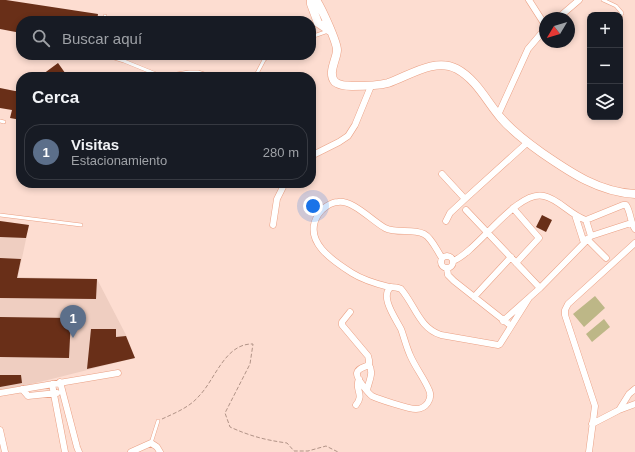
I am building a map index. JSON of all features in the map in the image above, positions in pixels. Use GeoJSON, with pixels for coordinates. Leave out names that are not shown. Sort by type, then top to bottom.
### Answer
{"type":"FeatureCollection","features":[{"type":"Feature","properties":{"kind":"street"},"geometry":{"type":"LineString","coordinates":[[311,0],[310,4],[315,16]]}},
{"type":"Feature","properties":{"kind":"street"},"geometry":{"type":"LineString","coordinates":[[316,0],[325,16],[337,46],[332,76],[337,83],[348,86],[372,86],[388,83],[432,66],[444,65],[455,68],[464,73],[476,85],[499,111],[511,129],[567,171],[586,181],[613,191],[635,194]]}},
{"type":"Feature","properties":{"kind":"street"},"geometry":{"type":"LineString","coordinates":[[529,0],[539,16]]}},
{"type":"Feature","properties":{"kind":"street"},"geometry":{"type":"LineString","coordinates":[[565,12],[579,0]]}},
{"type":"Feature","properties":{"kind":"street"},"geometry":{"type":"LineString","coordinates":[[316,18],[318,23],[330,31]]}},
{"type":"Feature","properties":{"kind":"street"},"geometry":{"type":"LineString","coordinates":[[499,111],[528,49],[539,36]]}},
{"type":"Feature","properties":{"kind":"street"},"geometry":{"type":"LineString","coordinates":[[316,154],[340,142],[348,136],[355,125],[372,86]]}},
{"type":"Feature","properties":{"kind":"street"},"geometry":{"type":"LineString","coordinates":[[446,220],[450,213],[528,142]]}},
{"type":"Feature","properties":{"kind":"street"},"geometry":{"type":"LineString","coordinates":[[442,174],[465,199]]}},
{"type":"Feature","properties":{"kind":"street"},"geometry":{"type":"LineString","coordinates":[[273,225],[277,199],[282,188]]}},
{"type":"Feature","properties":{"kind":"street"},"geometry":{"type":"LineString","coordinates":[[447,268],[451,266],[453,261],[462,257],[502,217],[527,199],[540,195],[549,197],[575,215],[586,220],[624,204],[628,206],[633,226],[587,239],[540,288],[503,321]]}},
{"type":"Feature","properties":{"kind":"street"},"geometry":{"type":"LineString","coordinates":[[447,268],[444,268],[441,264],[440,262],[442,258],[429,238],[424,234],[386,228],[355,206],[348,203],[334,202],[320,212],[314,224],[314,236],[318,245],[328,255],[353,274],[367,281],[401,289],[428,329],[440,335],[498,345],[529,298]]}},
{"type":"Feature","properties":{"kind":"street"},"geometry":{"type":"LineString","coordinates":[[513,208],[539,238],[516,264]]}},
{"type":"Feature","properties":{"kind":"street"},"geometry":{"type":"LineString","coordinates":[[466,210],[540,288]]}},
{"type":"Feature","properties":{"kind":"street"},"geometry":{"type":"LineString","coordinates":[[575,215],[587,239],[606,258]]}},
{"type":"Feature","properties":{"kind":"street"},"geometry":{"type":"LineString","coordinates":[[586,220],[587,239]]}},
{"type":"Feature","properties":{"kind":"street"},"geometry":{"type":"LineString","coordinates":[[589,452],[595,406],[565,315],[565,310],[568,304],[635,243]]}},
{"type":"Feature","properties":{"kind":"street"},"geometry":{"type":"LineString","coordinates":[[442,258],[448,256],[453,261]]}},
{"type":"Feature","properties":{"kind":"street"},"geometry":{"type":"LineString","coordinates":[[474,297],[511,257]]}},
{"type":"Feature","properties":{"kind":"street"},"geometry":{"type":"LineString","coordinates":[[447,268],[447,272],[450,277],[511,326]]}},
{"type":"Feature","properties":{"kind":"street"},"geometry":{"type":"LineString","coordinates":[[369,365],[359,369],[357,372],[359,379],[373,396],[409,408],[422,408],[427,404],[430,398],[428,387],[410,354],[400,328],[389,306],[386,295],[388,289],[391,287]]}},
{"type":"Feature","properties":{"kind":"street"},"geometry":{"type":"LineString","coordinates":[[350,312],[342,322],[342,325],[368,356],[369,365],[372,372],[367,390]]}},
{"type":"Feature","properties":{"kind":"street"},"geometry":{"type":"LineString","coordinates":[[0,394],[60,382],[118,373]]}},
{"type":"Feature","properties":{"kind":"street"},"geometry":{"type":"LineString","coordinates":[[356,405],[360,398],[357,383],[359,379]]}},
{"type":"Feature","properties":{"kind":"street"},"geometry":{"type":"LineString","coordinates":[[60,382],[79,452]]}},
{"type":"Feature","properties":{"kind":"street"},"geometry":{"type":"LineString","coordinates":[[52,384],[65,452]]}},
{"type":"Feature","properties":{"kind":"street"},"geometry":{"type":"LineString","coordinates":[[619,410],[629,394],[635,388]]}},
{"type":"Feature","properties":{"kind":"street"},"geometry":{"type":"LineString","coordinates":[[22,389],[28,396],[62,392]]}},
{"type":"Feature","properties":{"kind":"street"},"geometry":{"type":"LineString","coordinates":[[592,424],[619,410],[635,404]]}},
{"type":"Feature","properties":{"kind":"street"},"geometry":{"type":"LineString","coordinates":[[0,430],[5,452]]}},
{"type":"Feature","properties":{"kind":"street"},"geometry":{"type":"LineString","coordinates":[[131,452],[151,443],[157,447],[160,452]]}},
{"type":"Feature","properties":{"kind":"lane"},"geometry":{"type":"LineString","coordinates":[[603,0],[619,8],[621,12]]}},
{"type":"Feature","properties":{"kind":"lane"},"geometry":{"type":"LineString","coordinates":[[316,35],[330,31]]}},
{"type":"Feature","properties":{"kind":"lane"},"geometry":{"type":"LineString","coordinates":[[121,60],[151,72]]}},
{"type":"Feature","properties":{"kind":"lane"},"geometry":{"type":"LineString","coordinates":[[258,72],[264,60]]}},
{"type":"Feature","properties":{"kind":"lane"},"geometry":{"type":"LineString","coordinates":[[0,120],[4,122]]}},
{"type":"Feature","properties":{"kind":"lane"},"geometry":{"type":"LineString","coordinates":[[0,215],[81,225]]}},
{"type":"Feature","properties":{"kind":"lane"},"geometry":{"type":"LineString","coordinates":[[151,443],[158,421]]}},
{"type":"Feature","properties":{"kind":"path"},"geometry":{"type":"LineString","coordinates":[[158,421],[187,406],[200,396],[215,373],[234,350],[245,344],[253,344],[250,364],[225,413],[230,427],[251,437],[287,443],[294,451],[308,451],[326,446],[338,452]]}},
{"type":"Feature","properties":{"kind":"shaded area"},"geometry":{"type":"Polygon","coordinates":[[[0,221],[29,225],[18,277],[97,279],[126,335],[135,358],[0,392],[0,221]]]}},
{"type":"Feature","properties":{"kind":"shaded area"},"geometry":{"type":"Polygon","coordinates":[[[595,296],[605,308],[584,327],[573,314],[595,296]]]}},
{"type":"Feature","properties":{"kind":"shaded area"},"geometry":{"type":"Polygon","coordinates":[[[604,319],[610,327],[592,342],[586,334],[604,319]]]}},
{"type":"Feature","properties":{"kind":"building"},"geometry":{"type":"Polygon","coordinates":[[[0,0],[98,14],[98,16],[16,16],[16,32],[0,29],[0,0]]]}},
{"type":"Feature","properties":{"kind":"building"},"geometry":{"type":"Polygon","coordinates":[[[58,63],[64,72],[46,72],[58,63]]]}},
{"type":"Feature","properties":{"kind":"building"},"geometry":{"type":"Polygon","coordinates":[[[0,88],[16,91],[16,119],[10,118],[12,110],[0,108],[0,88]]]}},
{"type":"Feature","properties":{"kind":"building"},"geometry":{"type":"Polygon","coordinates":[[[542,215],[552,220],[546,232],[536,227],[542,215]]]}},
{"type":"Feature","properties":{"kind":"building"},"geometry":{"type":"Polygon","coordinates":[[[0,221],[29,225],[26,238],[0,237],[0,221]]]}},
{"type":"Feature","properties":{"kind":"building"},"geometry":{"type":"Polygon","coordinates":[[[0,258],[21,259],[17,278],[97,279],[96,299],[0,298],[0,258]]]}},
{"type":"Feature","properties":{"kind":"building"},"geometry":{"type":"Polygon","coordinates":[[[0,317],[71,318],[69,358],[0,357],[0,317]]]}},
{"type":"Feature","properties":{"kind":"building"},"geometry":{"type":"Polygon","coordinates":[[[91,329],[116,329],[116,337],[126,336],[135,358],[87,369],[91,329]]]}},
{"type":"Feature","properties":{"kind":"building"},"geometry":{"type":"Polygon","coordinates":[[[0,375],[21,375],[22,383],[0,387],[0,375]]]}},
{"type":"Feature","properties":{"kind":"place","name":"Visitas"},"geometry":{"type":"Point","coordinates":[73,338]}}]}
